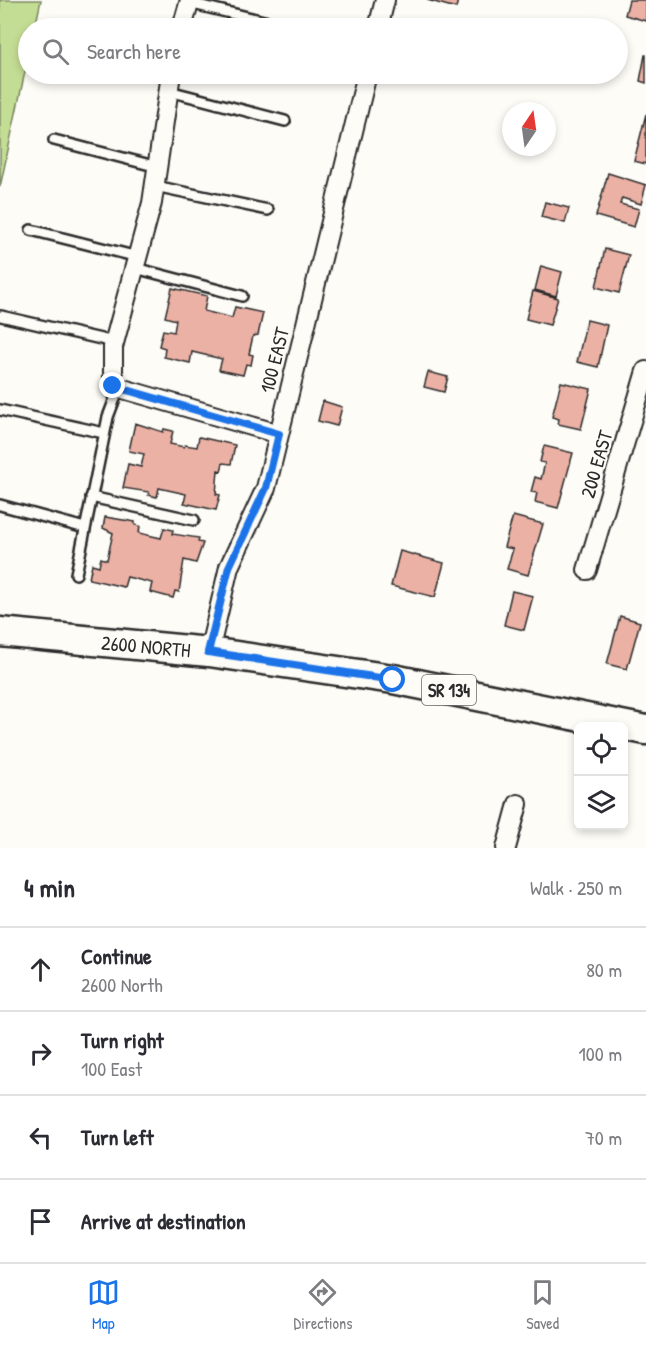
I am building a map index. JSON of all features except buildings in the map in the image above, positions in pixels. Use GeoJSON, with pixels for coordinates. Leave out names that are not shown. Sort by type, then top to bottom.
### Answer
{"type":"FeatureCollection","features":[{"type":"Feature","properties":{"kind":"main road","name":"2600 NORTH"},"geometry":{"type":"LineString","coordinates":[[0,632],[208,652],[393,680],[646,730]]}},
{"type":"Feature","properties":{"kind":"street"},"geometry":{"type":"LineString","coordinates":[[380,18],[385,0]]}},
{"type":"Feature","properties":{"kind":"street"},"geometry":{"type":"LineString","coordinates":[[185,18],[190,2]]}},
{"type":"Feature","properties":{"kind":"street"},"geometry":{"type":"LineString","coordinates":[[170,84],[155,186],[114,342],[113,386],[279,434]]}},
{"type":"Feature","properties":{"kind":"street","name":"100 EAST"},"geometry":{"type":"LineString","coordinates":[[208,652],[229,567],[266,488],[365,84]]}},
{"type":"Feature","properties":{"kind":"street","name":"200 EAST"},"geometry":{"type":"LineString","coordinates":[[587,570],[646,371]]}},
{"type":"Feature","properties":{"kind":"street"},"geometry":{"type":"LineString","coordinates":[[506,848],[518,804]]}},
{"type":"Feature","properties":{"kind":"lane"},"geometry":{"type":"LineString","coordinates":[[190,2],[253,18]]}},
{"type":"Feature","properties":{"kind":"lane"},"geometry":{"type":"LineString","coordinates":[[176,84],[285,121]]}},
{"type":"Feature","properties":{"kind":"lane"},"geometry":{"type":"LineString","coordinates":[[54,140],[158,168]]}},
{"type":"Feature","properties":{"kind":"lane"},"geometry":{"type":"LineString","coordinates":[[155,186],[268,210]]}},
{"type":"Feature","properties":{"kind":"lane"},"geometry":{"type":"LineString","coordinates":[[31,230],[242,296]]}},
{"type":"Feature","properties":{"kind":"lane"},"geometry":{"type":"LineString","coordinates":[[1,316],[114,342]]}},
{"type":"Feature","properties":{"kind":"lane"},"geometry":{"type":"LineString","coordinates":[[76,574],[105,433],[119,388]]}},
{"type":"Feature","properties":{"kind":"lane"},"geometry":{"type":"LineString","coordinates":[[0,410],[105,433]]}},
{"type":"Feature","properties":{"kind":"lane"},"geometry":{"type":"LineString","coordinates":[[91,497],[194,520]]}},
{"type":"Feature","properties":{"kind":"lane"},"geometry":{"type":"LineString","coordinates":[[0,505],[85,528]]}},
{"type":"Feature","properties":{"kind":"green space"},"geometry":{"type":"Polygon","coordinates":[[[0,0],[41,0],[37,18],[18,18],[18,84],[22,84],[0,187],[0,0]]]}},
{"type":"Feature","properties":{"kind":"route"},"geometry":{"type":"LineString","coordinates":[[113,386],[279,434],[266,488],[229,567],[208,652],[393,680]]}}]}
